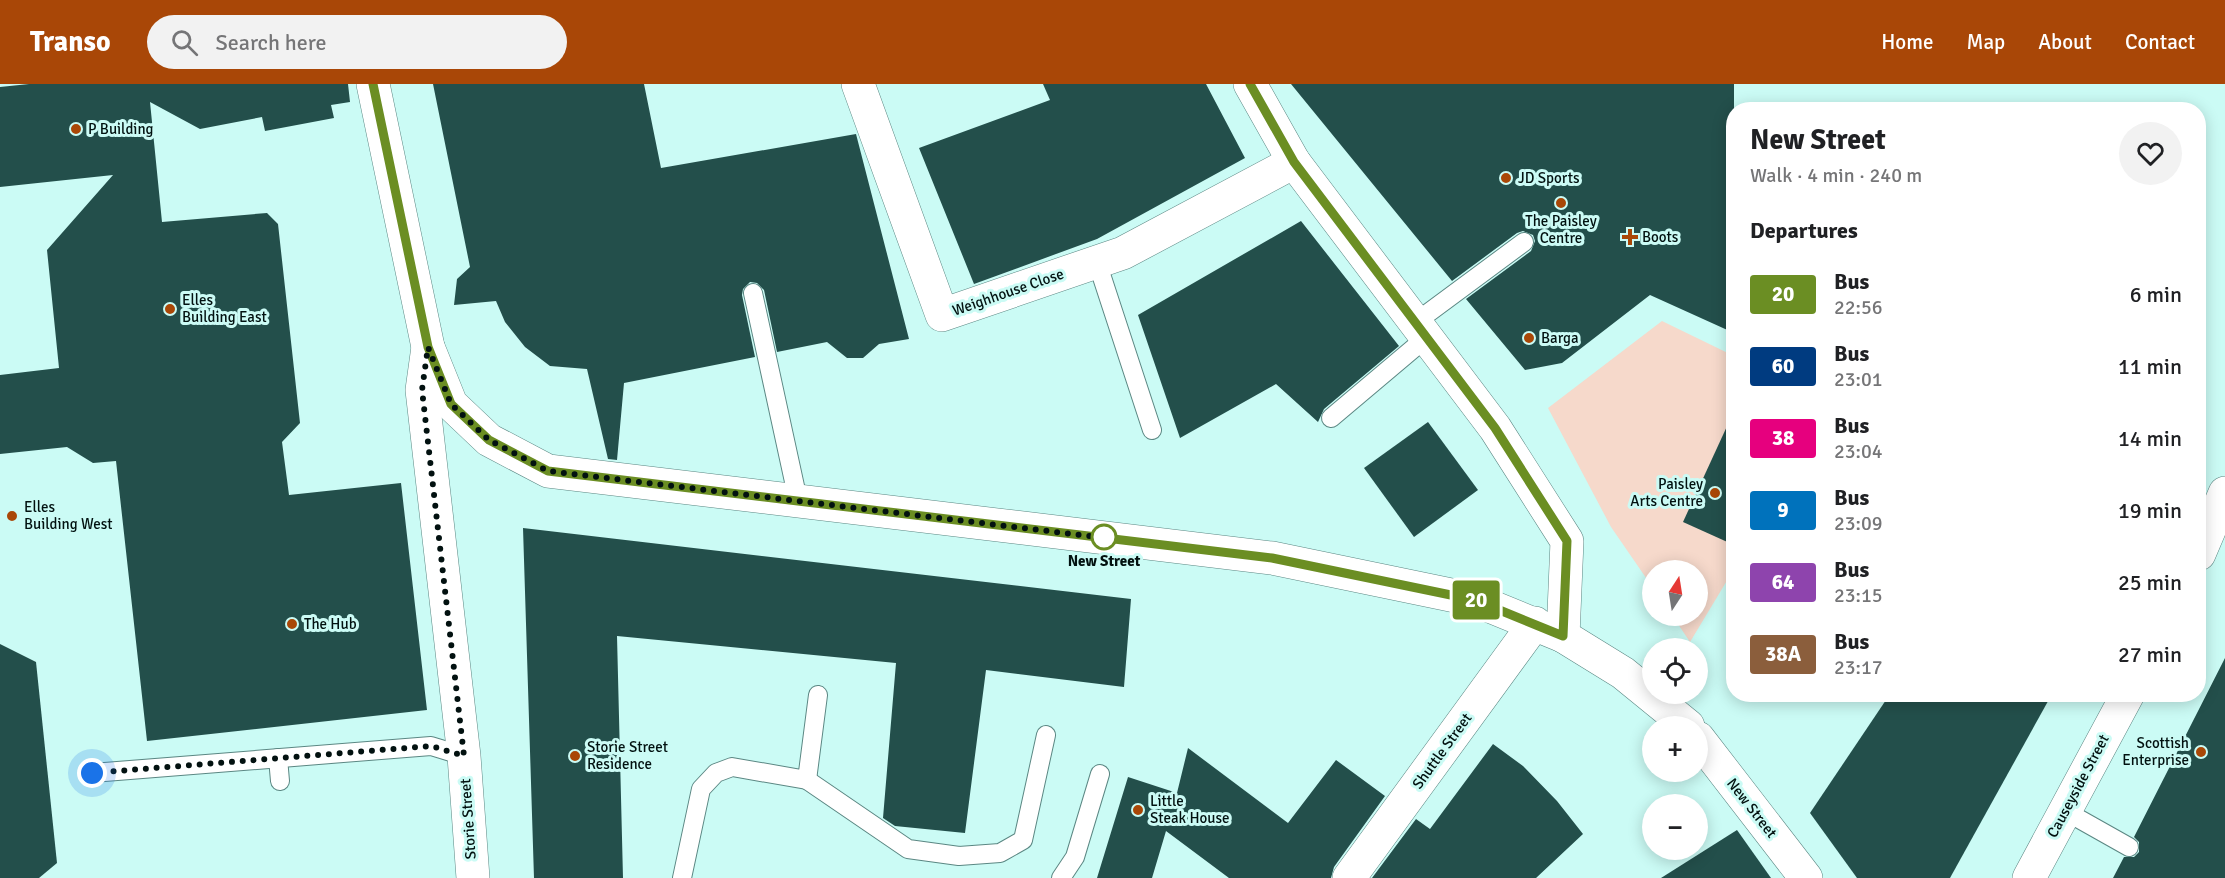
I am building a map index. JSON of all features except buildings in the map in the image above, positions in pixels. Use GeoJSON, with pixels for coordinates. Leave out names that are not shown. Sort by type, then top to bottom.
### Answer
{"type":"FeatureCollection","features":[{"type":"Feature","properties":{"kind":"street","name":"Storie Street"},"geometry":{"type":"LineString","coordinates":[[373,84],[428,347],[422,390],[464,756],[473,878]]}},
{"type":"Feature","properties":{"kind":"street","name":"Weighhouse Close"},"geometry":{"type":"LineString","coordinates":[[858,84],[942,315],[1123,254],[1294,162]]}},
{"type":"Feature","properties":{"kind":"street"},"geometry":{"type":"LineString","coordinates":[[1250,84],[1294,162],[1495,428],[1567,541],[1549,630]]}},
{"type":"Feature","properties":{"kind":"street"},"geometry":{"type":"LineString","coordinates":[[428,347],[451,404],[489,440],[548,471],[607,480],[798,500],[1272,558],[1475,600],[1549,630],[1623,673],[1676,716]]}},
{"type":"Feature","properties":{"kind":"street"},"geometry":{"type":"LineString","coordinates":[[2211,539],[2225,493]]}},
{"type":"Feature","properties":{"kind":"street","name":"Shuttle Street"},"geometry":{"type":"LineString","coordinates":[[1349,878],[1549,630]]}},
{"type":"Feature","properties":{"kind":"street","name":"Causeyside Street"},"geometry":{"type":"LineString","coordinates":[[2029,878],[2124,702]]}},
{"type":"Feature","properties":{"kind":"street","name":"New Street"},"geometry":{"type":"LineString","coordinates":[[1708,751],[1806,878]]}},
{"type":"Feature","properties":{"kind":"lane"},"geometry":{"type":"LineString","coordinates":[[1330,418],[1421,330],[1524,242]]}},
{"type":"Feature","properties":{"kind":"lane"},"geometry":{"type":"LineString","coordinates":[[1097,262],[1152,430]]}},
{"type":"Feature","properties":{"kind":"lane"},"geometry":{"type":"LineString","coordinates":[[753,293],[798,500]]}},
{"type":"Feature","properties":{"kind":"lane"},"geometry":{"type":"LineString","coordinates":[[807,780],[818,695]]}},
{"type":"Feature","properties":{"kind":"lane"},"geometry":{"type":"LineString","coordinates":[[682,878],[700,789],[716,773],[732,767],[807,780],[908,849],[959,856],[1000,853],[1023,840],[1046,735]]}},
{"type":"Feature","properties":{"kind":"lane"},"geometry":{"type":"LineString","coordinates":[[92,773],[431,746],[464,756]]}},
{"type":"Feature","properties":{"kind":"lane"},"geometry":{"type":"LineString","coordinates":[[278,758],[280,781]]}},
{"type":"Feature","properties":{"kind":"lane"},"geometry":{"type":"LineString","coordinates":[[1061,878],[1075,857],[1100,774]]}},
{"type":"Feature","properties":{"kind":"lane"},"geometry":{"type":"LineString","coordinates":[[2065,811],[2129,847]]}},
{"type":"Feature","properties":{"kind":"shaded area"},"geometry":{"type":"Polygon","coordinates":[[[1662,321],[1726,352],[1726,582],[1708,612],[1708,560],[1642,560],[1642,572],[1611,527],[1548,408],[1662,321]]]}},
{"type":"Feature","properties":{"kind":"shaded area"},"geometry":{"type":"Polygon","coordinates":[[[1679,626],[1700,626],[1692,638],[1687,638],[1679,626]]]}},
{"type":"Feature","properties":{"kind":"bus line","name":"20"},"geometry":{"type":"LineString","coordinates":[[373,84],[428,347],[451,404],[489,440],[548,471],[607,480],[798,500],[1272,558],[1475,600],[1563,636],[1567,541],[1495,428],[1294,162],[1250,84]]}},
{"type":"Feature","properties":{"kind":"place","name":"P Building"},"geometry":{"type":"Point","coordinates":[76,129]}},
{"type":"Feature","properties":{"kind":"place","name":"JD Sports"},"geometry":{"type":"Point","coordinates":[1506,178]}},
{"type":"Feature","properties":{"kind":"place","name":"The Paisley Centre"},"geometry":{"type":"Point","coordinates":[1561,203]}},
{"type":"Feature","properties":{"kind":"place","name":"Boots"},"geometry":{"type":"Point","coordinates":[1630,237]}},
{"type":"Feature","properties":{"kind":"place","name":"Elles Building East"},"geometry":{"type":"Point","coordinates":[170,309]}},
{"type":"Feature","properties":{"kind":"place","name":"Barga"},"geometry":{"type":"Point","coordinates":[1529,338]}},
{"type":"Feature","properties":{"kind":"place","name":"Paisley Arts Centre"},"geometry":{"type":"Point","coordinates":[1715,493]}},
{"type":"Feature","properties":{"kind":"place","name":"Elles Building West"},"geometry":{"type":"Point","coordinates":[12,516]}},
{"type":"Feature","properties":{"kind":"place","name":"New Street"},"geometry":{"type":"Point","coordinates":[1104,537]}},
{"type":"Feature","properties":{"kind":"place","name":"The Hub"},"geometry":{"type":"Point","coordinates":[292,624]}},
{"type":"Feature","properties":{"kind":"place","name":"Scottish Enterprise"},"geometry":{"type":"Point","coordinates":[2201,752]}},
{"type":"Feature","properties":{"kind":"place","name":"Storie Street Residence"},"geometry":{"type":"Point","coordinates":[575,756]}},
{"type":"Feature","properties":{"kind":"place","name":"Little Steak House"},"geometry":{"type":"Point","coordinates":[1138,810]}},
{"type":"Feature","properties":{"kind":"route"},"geometry":{"type":"LineString","coordinates":[[92,773],[431,746],[464,756],[422,390],[428,347],[451,404],[489,440],[548,471],[607,480],[798,500],[1106,538],[1104,537]]}}]}
